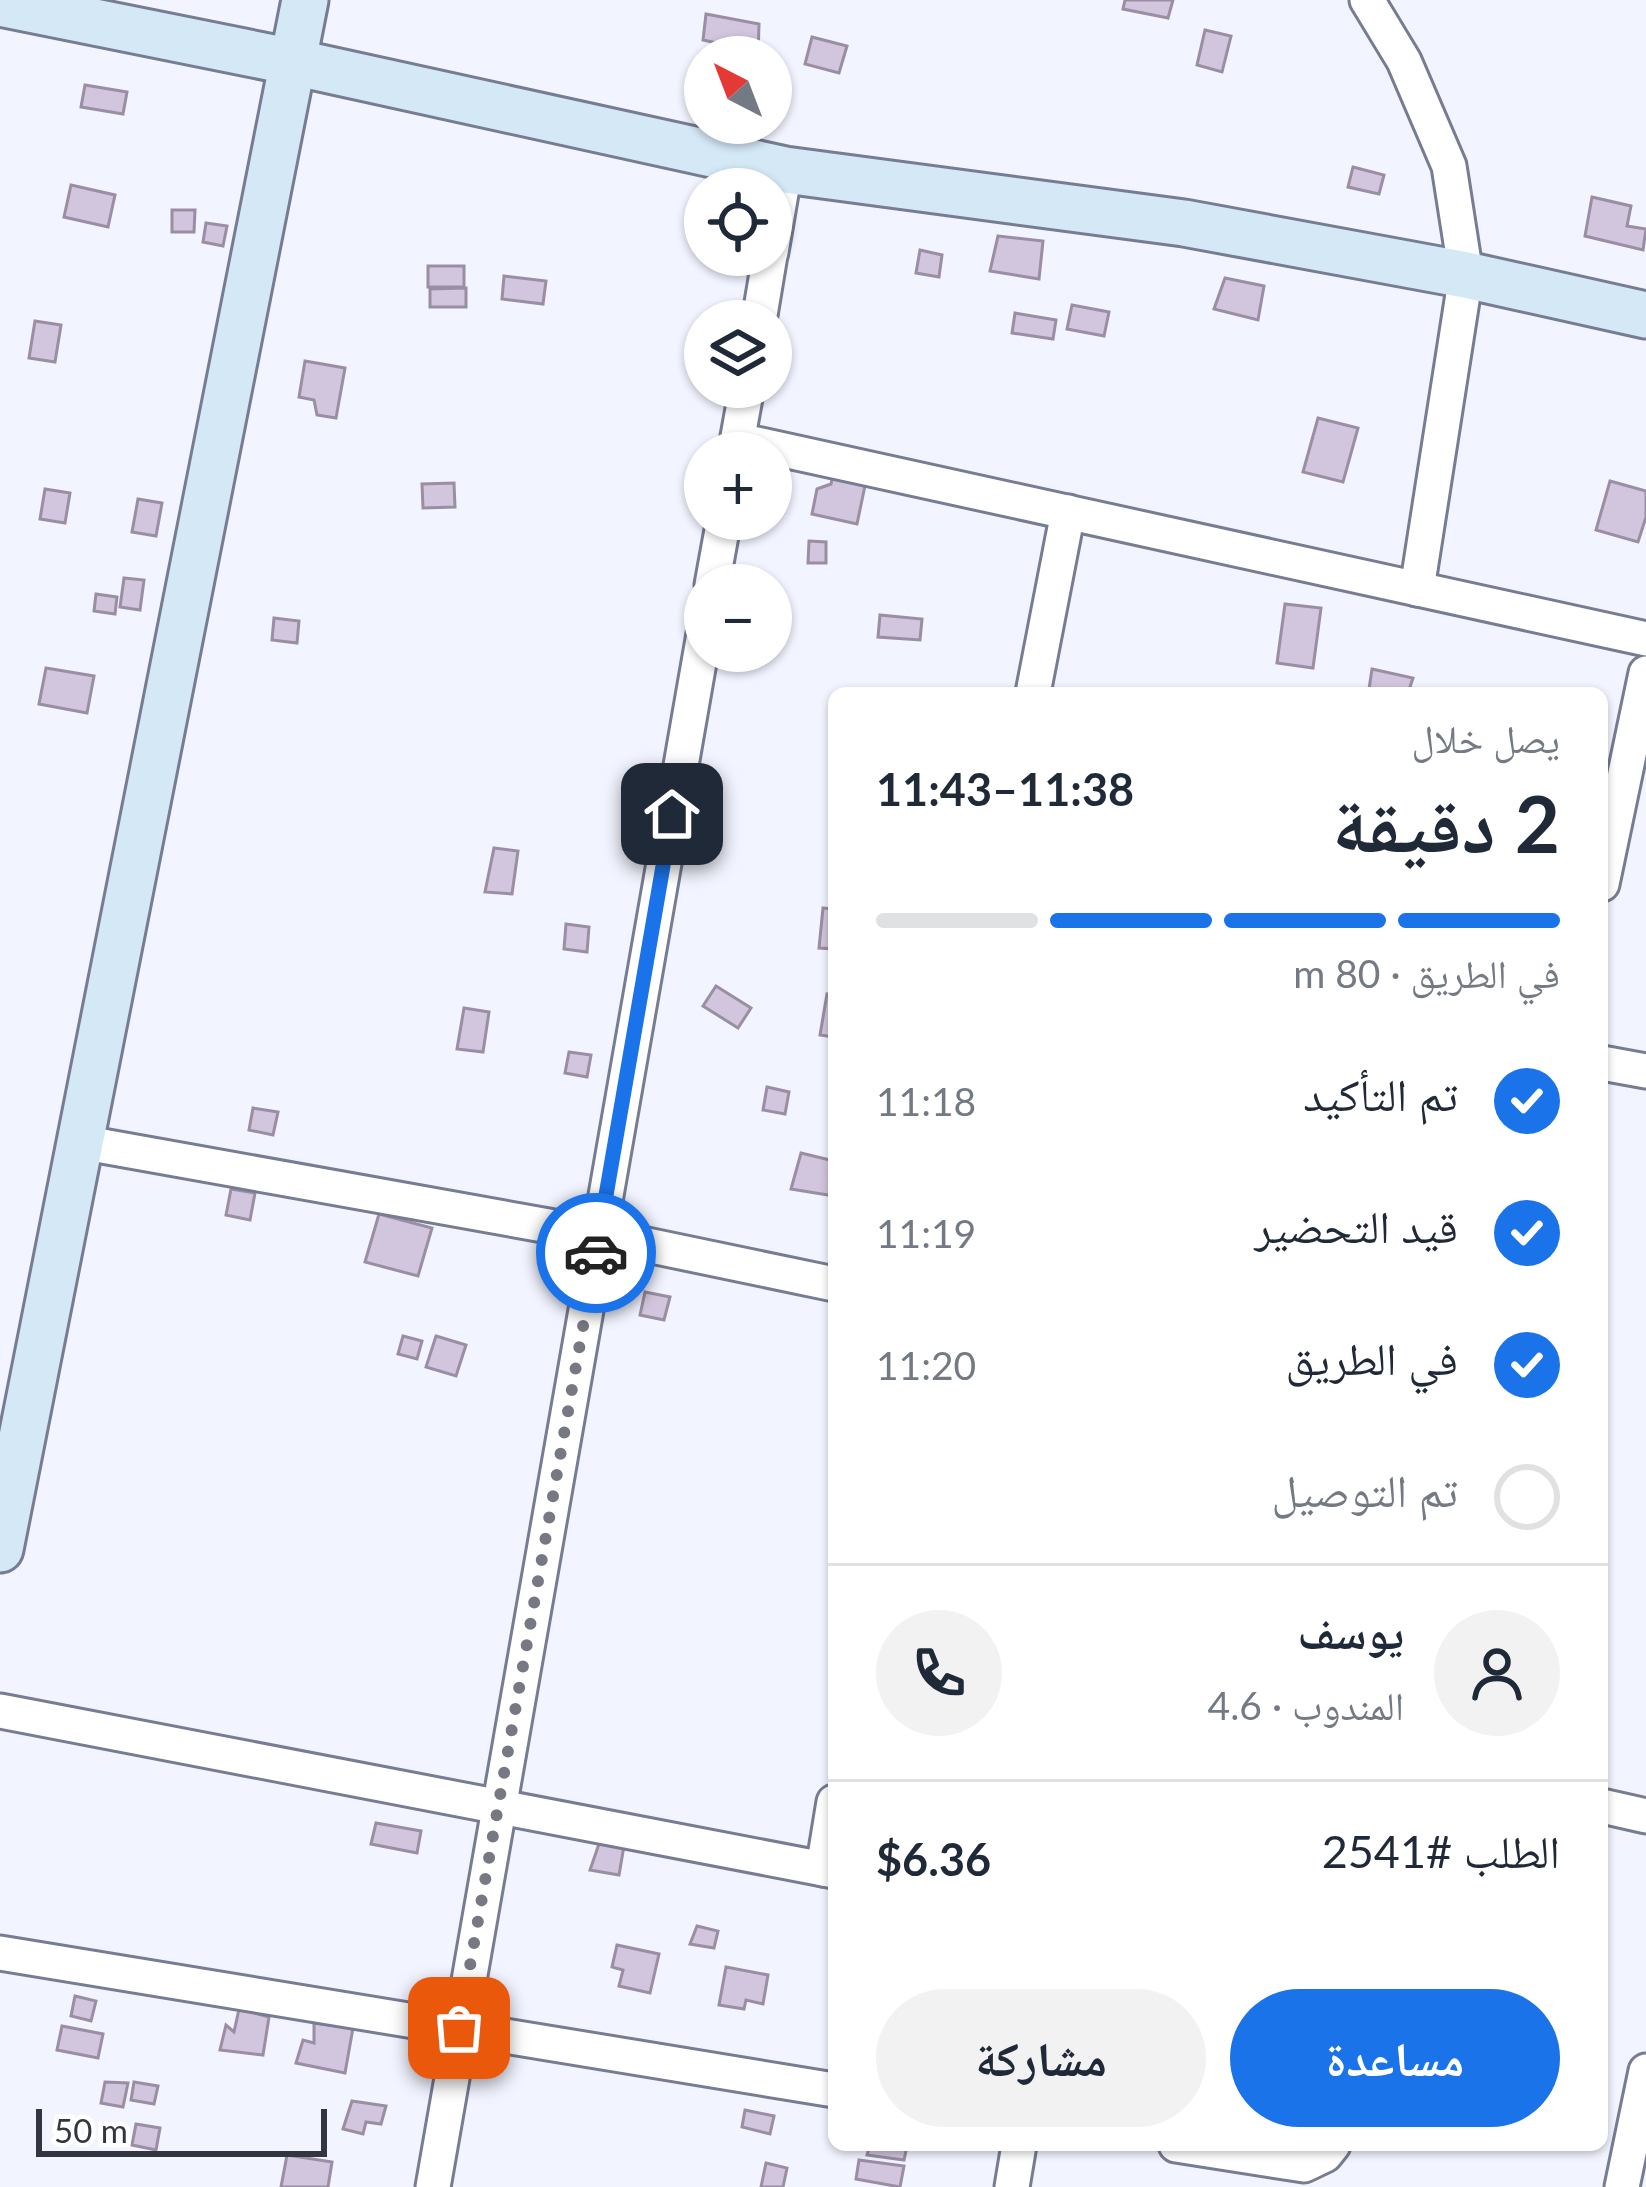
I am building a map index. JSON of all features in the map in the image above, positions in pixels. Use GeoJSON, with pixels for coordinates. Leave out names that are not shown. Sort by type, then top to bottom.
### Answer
{"type":"FeatureCollection","features":[{"type":"Feature","properties":{"kind":"street"},"geometry":{"type":"LineString","coordinates":[[0,1549],[305,0]]}},
{"type":"Feature","properties":{"kind":"street"},"geometry":{"type":"LineString","coordinates":[[1367,0],[1404,61],[1449,166],[1466,275],[1417,589]]}},
{"type":"Feature","properties":{"kind":"street"},"geometry":{"type":"LineString","coordinates":[[0,3],[776,168]]}},
{"type":"Feature","properties":{"kind":"street"},"geometry":{"type":"LineString","coordinates":[[792,171],[1184,223],[1466,275],[1646,315]]}},
{"type":"Feature","properties":{"kind":"street"},"geometry":{"type":"LineString","coordinates":[[792,458],[1068,512],[1646,639]]}},
{"type":"Feature","properties":{"kind":"street"},"geometry":{"type":"LineString","coordinates":[[1041,687],[1068,512]]}},
{"type":"Feature","properties":{"kind":"street"},"geometry":{"type":"LineString","coordinates":[[434,2187],[697,672]]}},
{"type":"Feature","properties":{"kind":"street"},"geometry":{"type":"LineString","coordinates":[[1608,855],[1646,673]]}},
{"type":"Feature","properties":{"kind":"street"},"geometry":{"type":"LineString","coordinates":[[1608,1064],[1646,1071]]}},
{"type":"Feature","properties":{"kind":"street"},"geometry":{"type":"LineString","coordinates":[[80,1142],[599,1235],[828,1282]]}},
{"type":"Feature","properties":{"kind":"street"},"geometry":{"type":"LineString","coordinates":[[0,1711],[828,1870]]}},
{"type":"Feature","properties":{"kind":"street"},"geometry":{"type":"LineString","coordinates":[[1608,1807],[1646,1816]]}},
{"type":"Feature","properties":{"kind":"street"},"geometry":{"type":"LineString","coordinates":[[0,1953],[828,2089]]}},
{"type":"Feature","properties":{"kind":"street"},"geometry":{"type":"LineString","coordinates":[[1622,2187],[1646,2071]]}},
{"type":"Feature","properties":{"kind":"street"},"geometry":{"type":"LineString","coordinates":[[1012,2187],[1018,2151]]}},
{"type":"Feature","properties":{"kind":"street"},"geometry":{"type":"LineString","coordinates":[[1214,2151],[1304,2165],[1329,2151]]}},
{"type":"Feature","properties":{"kind":"building"},"geometry":{"type":"Polygon","coordinates":[[[1125,0],[1173,0],[1168,18],[1123,9],[1125,0]]]}},
{"type":"Feature","properties":{"kind":"building"},"geometry":{"type":"Polygon","coordinates":[[[706,14],[759,24],[759,36],[703,36],[706,14]]]}},
{"type":"Feature","properties":{"kind":"building"},"geometry":{"type":"Polygon","coordinates":[[[1205,30],[1231,36],[1222,72],[1197,65],[1205,30]]]}},
{"type":"Feature","properties":{"kind":"building"},"geometry":{"type":"Polygon","coordinates":[[[812,37],[847,46],[839,73],[805,64],[812,37]]]}},
{"type":"Feature","properties":{"kind":"building"},"geometry":{"type":"Polygon","coordinates":[[[85,85],[127,92],[123,114],[81,107],[85,85]]]}},
{"type":"Feature","properties":{"kind":"building"},"geometry":{"type":"Polygon","coordinates":[[[1353,167],[1384,175],[1379,194],[1348,187],[1353,167]]]}},
{"type":"Feature","properties":{"kind":"building"},"geometry":{"type":"Polygon","coordinates":[[[71,185],[115,195],[108,227],[64,217],[71,185]]]}},
{"type":"Feature","properties":{"kind":"building"},"geometry":{"type":"Polygon","coordinates":[[[1592,197],[1631,206],[1627,226],[1646,229],[1643,250],[1585,236],[1592,197]]]}},
{"type":"Feature","properties":{"kind":"building"},"geometry":{"type":"Polygon","coordinates":[[[172,210],[195,210],[194,232],[172,232],[172,210]]]}},
{"type":"Feature","properties":{"kind":"building"},"geometry":{"type":"Polygon","coordinates":[[[206,223],[227,226],[223,246],[203,242],[206,223]]]}},
{"type":"Feature","properties":{"kind":"building"},"geometry":{"type":"Polygon","coordinates":[[[998,236],[1043,241],[1039,279],[990,271],[998,236]]]}},
{"type":"Feature","properties":{"kind":"building"},"geometry":{"type":"Polygon","coordinates":[[[920,250],[942,255],[939,277],[916,273],[920,250]]]}},
{"type":"Feature","properties":{"kind":"building"},"geometry":{"type":"Polygon","coordinates":[[[428,266],[464,266],[464,287],[428,287],[428,266]]]}},
{"type":"Feature","properties":{"kind":"building"},"geometry":{"type":"Polygon","coordinates":[[[504,276],[546,281],[543,304],[502,299],[504,276]]]}},
{"type":"Feature","properties":{"kind":"building"},"geometry":{"type":"Polygon","coordinates":[[[1225,278],[1264,286],[1258,320],[1214,309],[1225,278]]]}},
{"type":"Feature","properties":{"kind":"building"},"geometry":{"type":"Polygon","coordinates":[[[466,288],[466,307],[430,307],[430,289],[466,288]]]}},
{"type":"Feature","properties":{"kind":"building"},"geometry":{"type":"Polygon","coordinates":[[[1072,305],[1109,312],[1104,336],[1067,329],[1072,305]]]}},
{"type":"Feature","properties":{"kind":"building"},"geometry":{"type":"Polygon","coordinates":[[[1015,313],[1056,320],[1053,339],[1012,333],[1015,313]]]}},
{"type":"Feature","properties":{"kind":"building"},"geometry":{"type":"Polygon","coordinates":[[[35,321],[61,325],[55,362],[29,358],[35,321]]]}},
{"type":"Feature","properties":{"kind":"building"},"geometry":{"type":"Polygon","coordinates":[[[305,361],[345,368],[336,418],[317,415],[314,400],[299,397],[305,361]]]}},
{"type":"Feature","properties":{"kind":"building"},"geometry":{"type":"Polygon","coordinates":[[[1318,418],[1358,428],[1343,482],[1303,472],[1318,418]]]}},
{"type":"Feature","properties":{"kind":"building"},"geometry":{"type":"Polygon","coordinates":[[[834,469],[867,476],[857,524],[812,514],[817,489],[831,484],[834,469]]]}},
{"type":"Feature","properties":{"kind":"building"},"geometry":{"type":"Polygon","coordinates":[[[1610,481],[1646,491],[1646,517],[1638,542],[1596,530],[1610,481]]]}},
{"type":"Feature","properties":{"kind":"building"},"geometry":{"type":"Polygon","coordinates":[[[454,483],[455,507],[423,508],[422,484],[454,483]]]}},
{"type":"Feature","properties":{"kind":"building"},"geometry":{"type":"Polygon","coordinates":[[[45,489],[70,493],[65,523],[40,519],[45,489]]]}},
{"type":"Feature","properties":{"kind":"building"},"geometry":{"type":"Polygon","coordinates":[[[138,499],[162,503],[156,536],[132,532],[138,499]]]}},
{"type":"Feature","properties":{"kind":"building"},"geometry":{"type":"Polygon","coordinates":[[[809,541],[826,542],[826,563],[808,563],[809,541]]]}},
{"type":"Feature","properties":{"kind":"building"},"geometry":{"type":"Polygon","coordinates":[[[124,578],[144,580],[140,610],[120,607],[124,578]]]}},
{"type":"Feature","properties":{"kind":"building"},"geometry":{"type":"Polygon","coordinates":[[[96,594],[117,597],[115,614],[94,611],[96,594]]]}},
{"type":"Feature","properties":{"kind":"building"},"geometry":{"type":"Polygon","coordinates":[[[1285,604],[1321,608],[1313,668],[1277,663],[1285,604]]]}},
{"type":"Feature","properties":{"kind":"building"},"geometry":{"type":"Polygon","coordinates":[[[880,615],[922,619],[920,640],[878,637],[880,615]]]}},
{"type":"Feature","properties":{"kind":"building"},"geometry":{"type":"Polygon","coordinates":[[[274,618],[299,621],[297,643],[272,640],[274,618]]]}},
{"type":"Feature","properties":{"kind":"building"},"geometry":{"type":"Polygon","coordinates":[[[46,668],[94,676],[87,713],[39,704],[46,668]]]}},
{"type":"Feature","properties":{"kind":"building"},"geometry":{"type":"Polygon","coordinates":[[[1372,669],[1413,678],[1410,687],[1369,687],[1372,669]]]}},
{"type":"Feature","properties":{"kind":"building"},"geometry":{"type":"Polygon","coordinates":[[[494,848],[518,851],[512,894],[485,892],[494,848]]]}},
{"type":"Feature","properties":{"kind":"building"},"geometry":{"type":"Polygon","coordinates":[[[823,908],[828,908],[828,949],[819,948],[823,908]]]}},
{"type":"Feature","properties":{"kind":"building"},"geometry":{"type":"Polygon","coordinates":[[[566,924],[589,927],[587,952],[564,949],[566,924]]]}},
{"type":"Feature","properties":{"kind":"building"},"geometry":{"type":"Polygon","coordinates":[[[716,986],[751,1008],[738,1028],[703,1006],[716,986]]]}},
{"type":"Feature","properties":{"kind":"building"},"geometry":{"type":"Polygon","coordinates":[[[827,994],[828,994],[828,1036],[820,1035],[827,994]]]}},
{"type":"Feature","properties":{"kind":"building"},"geometry":{"type":"Polygon","coordinates":[[[464,1008],[489,1012],[483,1052],[457,1049],[464,1008]]]}},
{"type":"Feature","properties":{"kind":"building"},"geometry":{"type":"Polygon","coordinates":[[[569,1052],[591,1055],[587,1077],[565,1073],[569,1052]]]}},
{"type":"Feature","properties":{"kind":"building"},"geometry":{"type":"Polygon","coordinates":[[[767,1087],[789,1092],[785,1114],[763,1110],[767,1087]]]}},
{"type":"Feature","properties":{"kind":"building"},"geometry":{"type":"Polygon","coordinates":[[[253,1108],[278,1112],[273,1135],[249,1130],[253,1108]]]}},
{"type":"Feature","properties":{"kind":"building"},"geometry":{"type":"Polygon","coordinates":[[[801,1153],[828,1160],[828,1195],[791,1189],[801,1153]]]}},
{"type":"Feature","properties":{"kind":"building"},"geometry":{"type":"Polygon","coordinates":[[[231,1189],[255,1193],[250,1220],[226,1215],[231,1189]]]}},
{"type":"Feature","properties":{"kind":"building"},"geometry":{"type":"Polygon","coordinates":[[[379,1214],[432,1228],[418,1276],[365,1262],[379,1214]]]}},
{"type":"Feature","properties":{"kind":"building"},"geometry":{"type":"Polygon","coordinates":[[[645,1292],[670,1297],[664,1320],[640,1315],[645,1292]]]}},
{"type":"Feature","properties":{"kind":"building"},"geometry":{"type":"Polygon","coordinates":[[[403,1336],[422,1341],[417,1359],[398,1354],[403,1336]]]}},
{"type":"Feature","properties":{"kind":"building"},"geometry":{"type":"Polygon","coordinates":[[[436,1336],[466,1345],[456,1376],[426,1367],[436,1336]]]}},
{"type":"Feature","properties":{"kind":"building"},"geometry":{"type":"Polygon","coordinates":[[[376,1823],[421,1831],[417,1853],[371,1844],[376,1823]]]}},
{"type":"Feature","properties":{"kind":"building"},"geometry":{"type":"Polygon","coordinates":[[[600,1841],[624,1846],[619,1875],[590,1870],[600,1841]]]}},
{"type":"Feature","properties":{"kind":"building"},"geometry":{"type":"Polygon","coordinates":[[[697,1926],[718,1931],[714,1948],[690,1944],[697,1926]]]}},
{"type":"Feature","properties":{"kind":"building"},"geometry":{"type":"Polygon","coordinates":[[[617,1945],[659,1954],[650,1993],[619,1986],[623,1970],[612,1967],[617,1945]]]}},
{"type":"Feature","properties":{"kind":"building"},"geometry":{"type":"Polygon","coordinates":[[[726,1967],[768,1975],[763,2004],[746,2000],[744,2009],[719,2005],[726,1967]]]}},
{"type":"Feature","properties":{"kind":"building"},"geometry":{"type":"Polygon","coordinates":[[[75,1996],[96,2001],[91,2021],[71,2016],[75,1996]]]}},
{"type":"Feature","properties":{"kind":"building"},"geometry":{"type":"Polygon","coordinates":[[[239,2009],[269,2017],[263,2055],[220,2050],[226,2025],[234,2032],[239,2009]]]}},
{"type":"Feature","properties":{"kind":"building"},"geometry":{"type":"Polygon","coordinates":[[[314,2023],[353,2028],[345,2073],[296,2063],[303,2040],[314,2043],[314,2023]]]}},
{"type":"Feature","properties":{"kind":"building"},"geometry":{"type":"Polygon","coordinates":[[[62,2026],[103,2034],[98,2058],[57,2050],[62,2026]]]}},
{"type":"Feature","properties":{"kind":"building"},"geometry":{"type":"Polygon","coordinates":[[[105,2082],[128,2083],[123,2107],[101,2103],[105,2082]]]}},
{"type":"Feature","properties":{"kind":"building"},"geometry":{"type":"Polygon","coordinates":[[[134,2082],[158,2086],[154,2104],[131,2100],[134,2082]]]}},
{"type":"Feature","properties":{"kind":"building"},"geometry":{"type":"Polygon","coordinates":[[[352,2101],[386,2106],[381,2124],[366,2122],[363,2134],[343,2129],[352,2101]]]}},
{"type":"Feature","properties":{"kind":"building"},"geometry":{"type":"Polygon","coordinates":[[[745,2110],[774,2116],[770,2134],[742,2127],[745,2110]]]}},
{"type":"Feature","properties":{"kind":"building"},"geometry":{"type":"Polygon","coordinates":[[[136,2124],[160,2128],[156,2150],[132,2145],[136,2124]]]}},
{"type":"Feature","properties":{"kind":"building"},"geometry":{"type":"Polygon","coordinates":[[[868,2151],[906,2151],[904,2160],[867,2155],[868,2151]]]}},
{"type":"Feature","properties":{"kind":"building"},"geometry":{"type":"Polygon","coordinates":[[[287,2155],[332,2162],[328,2187],[281,2187],[287,2155]]]}},
{"type":"Feature","properties":{"kind":"building"},"geometry":{"type":"Polygon","coordinates":[[[859,2160],[904,2166],[900,2187],[856,2179],[859,2160]]]}},
{"type":"Feature","properties":{"kind":"building"},"geometry":{"type":"Polygon","coordinates":[[[766,2163],[787,2168],[783,2187],[761,2187],[766,2163]]]}},
{"type":"Feature","properties":{"kind":"way so far"},"geometry":{"type":"LineString","coordinates":[[459,2028],[596,1253]]}},
{"type":"Feature","properties":{"kind":"route"},"geometry":{"type":"LineString","coordinates":[[596,1253],[672,814]]}}]}
